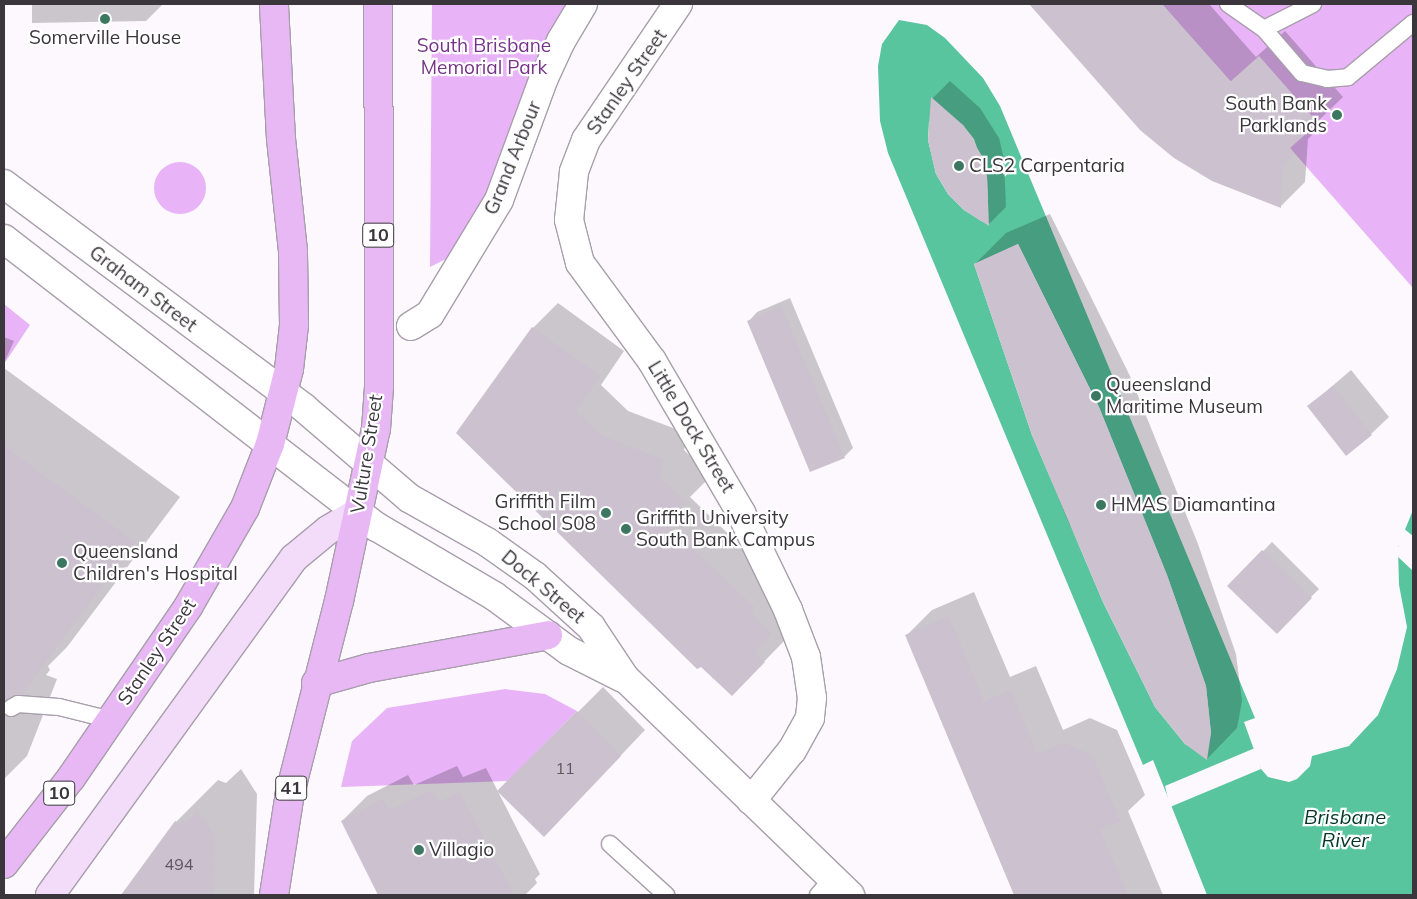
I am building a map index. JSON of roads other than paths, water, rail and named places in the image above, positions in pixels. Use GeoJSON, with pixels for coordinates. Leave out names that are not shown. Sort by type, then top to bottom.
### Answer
{"type":"FeatureCollection","features":[{"type":"Feature","properties":{"kind":"main road","name":"10"},"geometry":{"type":"LineString","coordinates":[[274,4],[281,139],[295,288],[293,345],[284,392]]}},
{"type":"Feature","properties":{"kind":"main road","name":"Vulture Street"},"geometry":{"type":"LineString","coordinates":[[274,895],[290,793],[316,683],[339,601],[368,465],[379,387],[378,4]]}},
{"type":"Feature","properties":{"kind":"main road","name":"Stanley Street"},"geometry":{"type":"LineString","coordinates":[[4,864],[71,778],[188,607],[245,508],[270,444],[284,392]]}},
{"type":"Feature","properties":{"kind":"main road"},"geometry":{"type":"LineString","coordinates":[[50,895],[294,558],[328,530],[358,512]]}},
{"type":"Feature","properties":{"kind":"main road"},"geometry":{"type":"LineString","coordinates":[[316,683],[369,668],[548,635]]}},
{"type":"Feature","properties":{"kind":"street","name":"Grand Arbour"},"geometry":{"type":"LineString","coordinates":[[411,326],[430,314],[499,200],[544,78],[560,42],[583,4]]}},
{"type":"Feature","properties":{"kind":"street","name":"Stanley Street"},"geometry":{"type":"LineString","coordinates":[[575,250],[569,205],[574,172],[583,148],[607,106],[653,45],[678,4]]}},
{"type":"Feature","properties":{"kind":"street","name":"Graham Street"},"geometry":{"type":"LineString","coordinates":[[4,184],[284,392],[368,465]]}},
{"type":"Feature","properties":{"kind":"street"},"geometry":{"type":"LineString","coordinates":[[4,239],[270,444]]}},
{"type":"Feature","properties":{"kind":"street","name":"Little Dock Street"},"geometry":{"type":"LineString","coordinates":[[575,250],[588,275],[652,361],[714,464],[767,564],[806,656],[812,698],[810,718],[792,750],[750,801]]}},
{"type":"Feature","properties":{"kind":"street","name":"Dock Street"},"geometry":{"type":"LineString","coordinates":[[270,444],[358,512],[404,544],[494,596],[569,651],[625,678]]}},
{"type":"Feature","properties":{"kind":"street","name":"Dock Street"},"geometry":{"type":"LineString","coordinates":[[368,465],[409,498],[487,542],[535,576],[591,627],[625,678],[750,801],[833,890]]}},
{"type":"Feature","properties":{"kind":"lane"},"geometry":{"type":"LineString","coordinates":[[1228,4],[1264,28],[1302,73],[1327,79],[1348,77],[1413,23]]}},
{"type":"Feature","properties":{"kind":"lane"},"geometry":{"type":"LineString","coordinates":[[1264,28],[1313,4]]}},
{"type":"Feature","properties":{"kind":"lane"},"geometry":{"type":"LineString","coordinates":[[11,708],[18,704],[58,707],[111,720]]}},
{"type":"Feature","properties":{"kind":"lane"},"geometry":{"type":"LineString","coordinates":[[610,844],[666,895]]}},
{"type":"Feature","properties":{"kind":"water","name":"Brisbane River"},"geometry":{"type":"Polygon","coordinates":[[[899,20],[927,25],[945,38],[983,78],[1000,106],[1255,718],[1244,722],[1261,769],[1268,777],[1289,782],[1297,779],[1310,766],[1312,756],[1349,746],[1378,715],[1397,669],[1407,627],[1399,585],[1398,547],[1413,510],[1413,895],[1207,895],[1153,760],[1143,765],[888,153],[880,121],[878,66],[882,44],[899,20]],[[929,122],[928,140],[936,174],[948,194],[964,210],[983,222],[988,200],[987,177],[974,139],[963,125],[929,122]],[[1018,244],[974,264],[1032,435],[1103,602],[1155,707],[1185,744],[1205,755],[1211,733],[1206,686],[1167,575],[1099,407],[1018,244]]]}},
{"type":"Feature","properties":{"kind":"place","name":"Somerville House"},"geometry":{"type":"Point","coordinates":[105,19]}},
{"type":"Feature","properties":{"kind":"place","name":"South Bank Parklands"},"geometry":{"type":"Point","coordinates":[1337,115]}},
{"type":"Feature","properties":{"kind":"place","name":"CLS2 Carpentaria"},"geometry":{"type":"Point","coordinates":[959,166]}},
{"type":"Feature","properties":{"kind":"place","name":"Queensland Maritime Museum"},"geometry":{"type":"Point","coordinates":[1096,396]}},
{"type":"Feature","properties":{"kind":"place","name":"HMAS Diamantina"},"geometry":{"type":"Point","coordinates":[1101,505]}},
{"type":"Feature","properties":{"kind":"place","name":"Griffith Film School S08"},"geometry":{"type":"Point","coordinates":[606,513]}},
{"type":"Feature","properties":{"kind":"place","name":"Griffith University South Bank Campus"},"geometry":{"type":"Point","coordinates":[626,529]}},
{"type":"Feature","properties":{"kind":"place","name":"Queensland Children's Hospital"},"geometry":{"type":"Point","coordinates":[62,563]}},
{"type":"Feature","properties":{"kind":"place","name":"Villagio"},"geometry":{"type":"Point","coordinates":[419,850]}},
{"type":"Feature","properties":{"kind":"park label","name":"South Brisbane Memorial Park"},"geometry":{"type":"Point","coordinates":[484,57]}}]}
